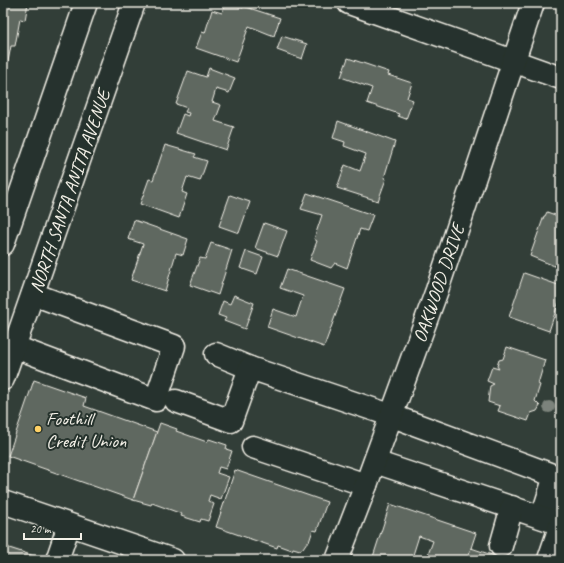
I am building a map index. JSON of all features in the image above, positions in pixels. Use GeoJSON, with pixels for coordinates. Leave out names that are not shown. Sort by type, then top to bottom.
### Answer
{"type":"FeatureCollection","features":[{"type":"Feature","properties":{"kind":"street"},"geometry":{"type":"LineString","coordinates":[[3,244],[86,3]]}},
{"type":"Feature","properties":{"kind":"street","name":"NORTH SANTA ANITA AVENUE"},"geometry":{"type":"LineString","coordinates":[[3,379],[134,3]]}},
{"type":"Feature","properties":{"kind":"street"},"geometry":{"type":"LineString","coordinates":[[348,3],[561,78]]}},
{"type":"Feature","properties":{"kind":"street","name":"OAKWOOD DRIVE"},"geometry":{"type":"LineString","coordinates":[[337,560],[437,290],[513,61],[534,3]]}},
{"type":"Feature","properties":{"kind":"street"},"geometry":{"type":"LineString","coordinates":[[15,347],[156,400],[174,346],[33,294]]}},
{"type":"Feature","properties":{"kind":"street"},"geometry":{"type":"LineString","coordinates":[[216,354],[250,368],[390,415],[555,476],[555,522],[549,559]]}},
{"type":"Feature","properties":{"kind":"street"},"geometry":{"type":"LineString","coordinates":[[176,400],[231,421],[250,368]]}},
{"type":"Feature","properties":{"kind":"street"},"geometry":{"type":"LineString","coordinates":[[253,447],[366,485]]}},
{"type":"Feature","properties":{"kind":"street"},"geometry":{"type":"LineString","coordinates":[[374,462],[555,522]]}},
{"type":"Feature","properties":{"kind":"street"},"geometry":{"type":"LineString","coordinates":[[3,502],[173,560]]}},
{"type":"Feature","properties":{"kind":"street"},"geometry":{"type":"LineString","coordinates":[[501,546],[512,507]]}},
{"type":"Feature","properties":{"kind":"street"},"geometry":{"type":"LineString","coordinates":[[57,560],[69,525]]}},
{"type":"Feature","properties":{"kind":"shaded area"},"geometry":{"type":"Polygon","coordinates":[[[3,544],[49,560],[3,560],[3,544]]]}},
{"type":"Feature","properties":{"kind":"building"},"geometry":{"type":"Polygon","coordinates":[[[3,3],[28,3],[25,20],[20,19],[15,46],[11,46],[3,87],[3,3]]]}},
{"type":"Feature","properties":{"kind":"building"},"geometry":{"type":"Polygon","coordinates":[[[225,3],[243,8],[243,6],[280,18],[274,36],[249,26],[236,62],[196,48],[202,32],[205,33],[212,10],[222,13],[225,3]]]}},
{"type":"Feature","properties":{"kind":"building"},"geometry":{"type":"Polygon","coordinates":[[[282,36],[307,44],[302,59],[277,50],[282,36]]]}},
{"type":"Feature","properties":{"kind":"building"},"geometry":{"type":"Polygon","coordinates":[[[348,58],[389,72],[388,75],[412,83],[407,98],[413,100],[406,119],[398,116],[399,114],[367,103],[372,88],[341,77],[348,58]]]}},
{"type":"Feature","properties":{"kind":"building"},"geometry":{"type":"Polygon","coordinates":[[[209,68],[235,78],[229,93],[216,89],[212,102],[221,105],[215,121],[234,127],[226,150],[176,133],[183,114],[188,116],[189,113],[185,112],[187,108],[176,104],[188,71],[206,77],[209,68]]]}},
{"type":"Feature","properties":{"kind":"building"},"geometry":{"type":"Polygon","coordinates":[[[338,121],[395,142],[384,178],[386,179],[378,201],[337,188],[345,165],[360,171],[366,154],[344,146],[345,142],[333,138],[338,121]]]}},
{"type":"Feature","properties":{"kind":"building"},"geometry":{"type":"Polygon","coordinates":[[[165,145],[196,154],[194,157],[207,161],[200,181],[187,177],[182,192],[187,194],[179,218],[140,204],[149,179],[153,180],[165,145]]]}},
{"type":"Feature","properties":{"kind":"building"},"geometry":{"type":"Polygon","coordinates":[[[307,193],[373,215],[367,231],[360,229],[347,268],[335,263],[331,268],[310,260],[317,241],[314,239],[322,215],[301,209],[307,193]]]}},
{"type":"Feature","properties":{"kind":"building"},"geometry":{"type":"Polygon","coordinates":[[[230,195],[250,202],[239,233],[219,226],[230,195]]]}},
{"type":"Feature","properties":{"kind":"building"},"geometry":{"type":"Polygon","coordinates":[[[561,207],[561,266],[558,265],[557,267],[530,256],[544,216],[547,212],[558,216],[561,207]]]}},
{"type":"Feature","properties":{"kind":"building"},"geometry":{"type":"Polygon","coordinates":[[[134,220],[188,239],[183,255],[176,253],[165,291],[131,280],[143,244],[128,239],[134,220]]]}},
{"type":"Feature","properties":{"kind":"building"},"geometry":{"type":"Polygon","coordinates":[[[264,223],[287,231],[278,256],[255,248],[264,223]]]}},
{"type":"Feature","properties":{"kind":"building"},"geometry":{"type":"Polygon","coordinates":[[[211,243],[232,250],[218,295],[190,285],[200,258],[205,259],[211,243]]]}},
{"type":"Feature","properties":{"kind":"building"},"geometry":{"type":"Polygon","coordinates":[[[246,251],[263,257],[257,274],[240,268],[246,251]]]}},
{"type":"Feature","properties":{"kind":"building"},"geometry":{"type":"Polygon","coordinates":[[[287,269],[345,289],[324,347],[267,327],[273,309],[296,317],[303,296],[280,288],[287,269]]]}},
{"type":"Feature","properties":{"kind":"building"},"geometry":{"type":"Polygon","coordinates":[[[524,273],[561,286],[561,295],[549,331],[509,317],[524,273]]]}},
{"type":"Feature","properties":{"kind":"building"},"geometry":{"type":"Polygon","coordinates":[[[234,295],[254,303],[245,329],[224,321],[226,318],[218,315],[223,301],[230,304],[234,295]]]}},
{"type":"Feature","properties":{"kind":"building"},"geometry":{"type":"Polygon","coordinates":[[[507,347],[545,360],[535,401],[540,406],[537,411],[531,413],[528,421],[498,411],[500,406],[488,402],[490,386],[494,384],[487,381],[492,367],[499,369],[497,366],[499,360],[503,359],[507,347]]]}},
{"type":"Feature","properties":{"kind":"building"},"geometry":{"type":"Polygon","coordinates":[[[34,380],[86,398],[84,406],[157,432],[133,500],[8,456],[34,380]]]}},
{"type":"Feature","properties":{"kind":"building"},"geometry":{"type":"Polygon","coordinates":[[[160,423],[177,429],[176,431],[207,442],[209,439],[227,445],[226,449],[232,451],[226,469],[219,467],[217,473],[229,477],[221,499],[210,495],[208,501],[214,504],[208,521],[201,519],[200,522],[181,516],[182,514],[152,503],[151,505],[133,500],[160,423]]]}},
{"type":"Feature","properties":{"kind":"building"},"geometry":{"type":"Polygon","coordinates":[[[235,470],[327,502],[317,531],[313,530],[309,542],[307,542],[303,548],[300,550],[293,548],[292,550],[278,545],[277,548],[216,527],[235,470]]]}},
{"type":"Feature","properties":{"kind":"building"},"geometry":{"type":"Polygon","coordinates":[[[390,504],[476,533],[467,560],[426,560],[433,541],[419,536],[412,558],[417,560],[372,560],[390,504]]]}},
{"type":"Feature","properties":{"kind":"building"},"geometry":{"type":"Polygon","coordinates":[[[3,546],[40,558],[39,560],[3,560],[3,546]]]}},
{"type":"Feature","properties":{"kind":"building"},"geometry":{"type":"Polygon","coordinates":[[[471,548],[507,560],[467,560],[471,548]]]}},
{"type":"Feature","properties":{"kind":"place","name":"Foothill Credit Union"},"geometry":{"type":"Point","coordinates":[38,429]}}]}
